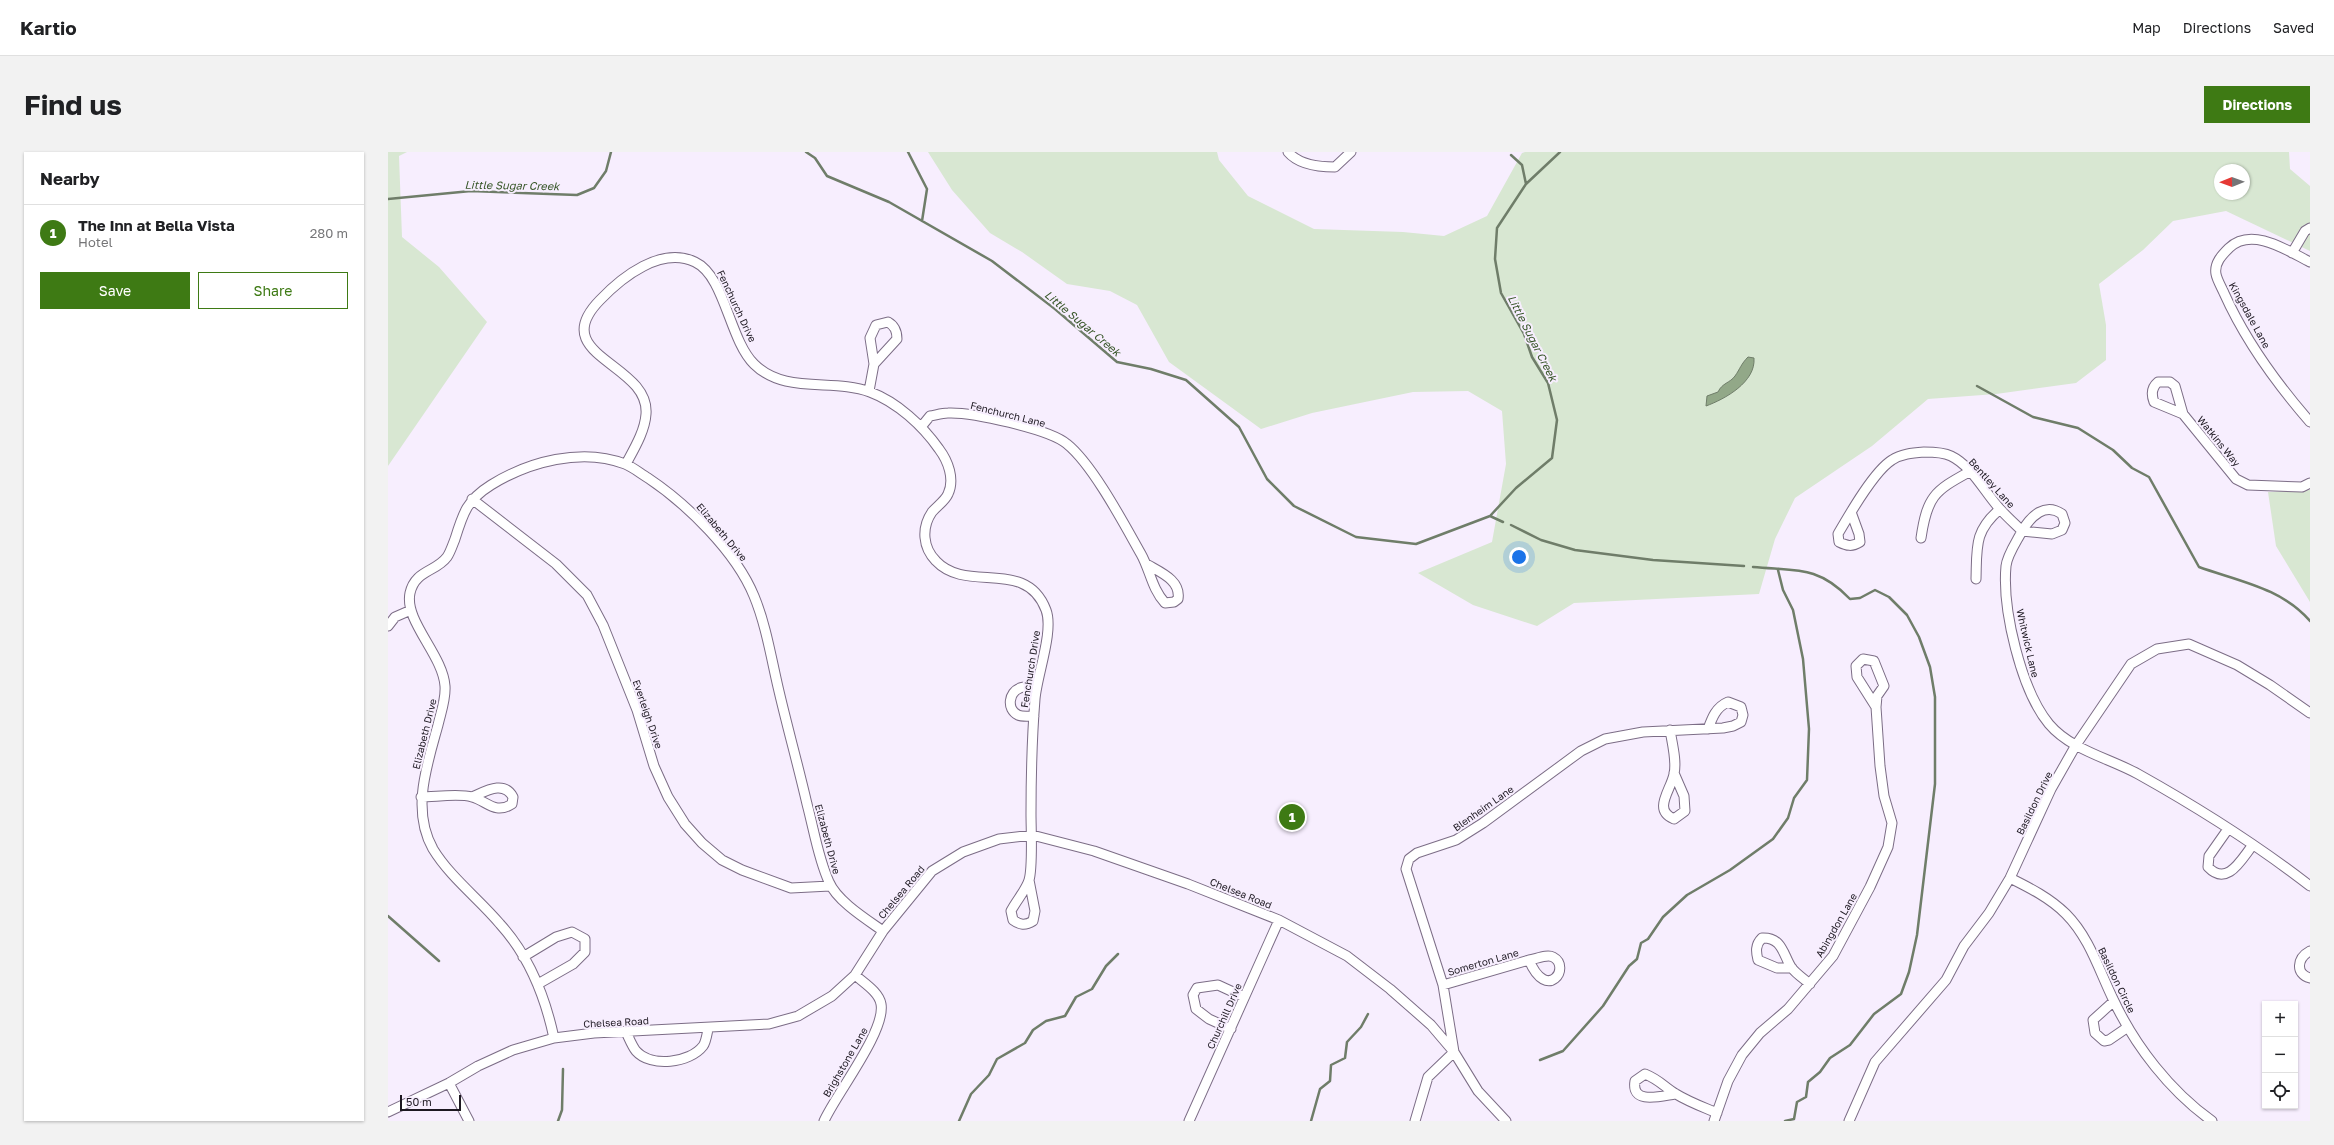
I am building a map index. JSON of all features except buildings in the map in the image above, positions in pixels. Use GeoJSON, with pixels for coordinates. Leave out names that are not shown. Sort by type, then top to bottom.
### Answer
{"type":"FeatureCollection","features":[{"type":"Feature","properties":{"kind":"street"},"geometry":{"type":"LineString","coordinates":[[1288,152],[1292,157],[1316,167],[1335,167],[1351,152]]}},
{"type":"Feature","properties":{"kind":"street"},"geometry":{"type":"LineString","coordinates":[[2292,253],[2305,232],[2310,228]]}},
{"type":"Feature","properties":{"kind":"street","name":"Kingsdale Lane"},"geometry":{"type":"LineString","coordinates":[[2309,258],[2292,253],[2271,242],[2252,239],[2233,244],[2219,257],[2216,274],[2239,320],[2278,384],[2310,422]]}},
{"type":"Feature","properties":{"kind":"street","name":"Fenchurch Drive"},"geometry":{"type":"LineString","coordinates":[[626,464],[638,442],[647,413],[642,396],[627,378],[589,346],[583,332],[585,317],[597,302],[611,289],[652,261],[671,257],[694,261],[709,272],[740,344],[755,365],[776,378],[808,385],[835,386],[869,391],[897,407],[921,427],[944,456],[951,482],[948,495],[932,513],[926,524],[924,537],[928,550],[942,566],[961,574],[1013,580],[1032,588],[1048,612],[1047,631],[1036,687],[1034,716],[1032,835],[1029,880]]}},
{"type":"Feature","properties":{"kind":"street"},"geometry":{"type":"LineString","coordinates":[[869,391],[874,364]]}},
{"type":"Feature","properties":{"kind":"street","name":"Fenchurch Lane"},"geometry":{"type":"LineString","coordinates":[[921,427],[930,416],[948,413],[967,414],[1044,433],[1067,444],[1089,470],[1148,565]]}},
{"type":"Feature","properties":{"kind":"street","name":"Watkins Way"},"geometry":{"type":"LineString","coordinates":[[2183,414],[2236,479],[2248,485],[2302,487],[2310,483]]}},
{"type":"Feature","properties":{"kind":"street","name":"Bentley Lane"},"geometry":{"type":"LineString","coordinates":[[1851,512],[1874,479],[1891,461],[1907,453],[1930,452],[1950,456],[1969,472],[2000,509],[2022,531]]}},
{"type":"Feature","properties":{"kind":"street","name":"Elizabeth Drive"},"geometry":{"type":"LineString","coordinates":[[554,1038],[544,998],[523,957],[503,926],[448,868],[432,847],[424,823],[421,796],[443,708],[445,687],[442,666],[411,610],[410,594],[418,576],[447,558],[461,517],[472,499],[502,478],[517,471],[558,458],[593,457],[626,464],[687,507],[718,540],[739,569],[754,595],[767,637],[815,835],[830,886],[852,908],[883,931]]}},
{"type":"Feature","properties":{"kind":"street"},"geometry":{"type":"LineString","coordinates":[[1921,538],[1926,511],[1930,500],[1947,484],[1969,472]]}},
{"type":"Feature","properties":{"kind":"street","name":"Everleigh Drive"},"geometry":{"type":"LineString","coordinates":[[472,499],[556,564],[587,595],[603,625],[637,710],[654,766],[668,797],[685,824],[702,843],[722,860],[742,870],[791,888],[830,886]]}},
{"type":"Feature","properties":{"kind":"street"},"geometry":{"type":"LineString","coordinates":[[1976,579],[1977,543],[1986,521],[2000,509]]}},
{"type":"Feature","properties":{"kind":"street","name":"Whitwick Lane"},"geometry":{"type":"LineString","coordinates":[[2022,531],[2006,565],[2006,592],[2017,649],[2027,689],[2049,724],[2064,737],[2076,744]]}},
{"type":"Feature","properties":{"kind":"street"},"geometry":{"type":"LineString","coordinates":[[388,626],[395,617],[411,610]]}},
{"type":"Feature","properties":{"kind":"street","name":"Basildon Drive"},"geometry":{"type":"LineString","coordinates":[[1849,1121],[1875,1062],[1946,980],[1964,946],[1989,913],[2010,878],[2051,789],[2076,744],[2131,664],[2157,649],[2190,644],[2209,651],[2270,685],[2310,713]]}},
{"type":"Feature","properties":{"kind":"street","name":"Abingdon Lane"},"geometry":{"type":"LineString","coordinates":[[1715,1117],[1728,1081],[1742,1055],[1810,984],[1833,956],[1870,887],[1891,837],[1892,823],[1884,796],[1880,766],[1876,707],[1877,696],[1884,686],[1874,661],[1863,659],[1856,666],[1857,677],[1876,707]]}},
{"type":"Feature","properties":{"kind":"street"},"geometry":{"type":"LineString","coordinates":[[1034,716],[1019,716],[1012,710],[1010,702],[1013,693],[1020,688],[1036,687]]}},
{"type":"Feature","properties":{"kind":"street","name":"Blenheim Lane"},"geometry":{"type":"LineString","coordinates":[[1454,1052],[1443,984],[1406,869],[1409,859],[1417,853],[1456,840],[1483,823],[1581,751],[1605,740],[1643,732],[1708,729]]}},
{"type":"Feature","properties":{"kind":"street"},"geometry":{"type":"LineString","coordinates":[[1670,730],[1674,773]]}},
{"type":"Feature","properties":{"kind":"street"},"geometry":{"type":"LineString","coordinates":[[2076,744],[2136,773],[2192,804],[2310,886]]}},
{"type":"Feature","properties":{"kind":"street"},"geometry":{"type":"LineString","coordinates":[[421,796],[472,796]]}},
{"type":"Feature","properties":{"kind":"street"},"geometry":{"type":"LineString","coordinates":[[2228,830],[2209,856],[2208,867],[2214,873],[2220,875],[2232,871],[2252,846]]}},
{"type":"Feature","properties":{"kind":"street","name":"Chelsea Road"},"geometry":{"type":"LineString","coordinates":[[388,1112],[449,1083],[478,1066],[513,1050],[554,1038],[626,1032],[708,1029],[769,1024],[798,1016],[832,996],[855,975],[883,931],[932,871],[963,852],[984,844],[999,839],[1032,835],[1094,851],[1188,884],[1279,920],[1347,956],[1414,1010],[1431,1026],[1454,1052],[1478,1091],[1506,1121]]}},
{"type":"Feature","properties":{"kind":"street","name":"Basildon Circle"},"geometry":{"type":"LineString","coordinates":[[2010,878],[2044,895],[2066,914],[2082,934],[2128,1027],[2167,1082],[2212,1121]]}},
{"type":"Feature","properties":{"kind":"street","name":"Churchill Drive"},"geometry":{"type":"LineString","coordinates":[[1189,1121],[1279,920]]}},
{"type":"Feature","properties":{"kind":"street"},"geometry":{"type":"LineString","coordinates":[[523,957],[561,935],[572,932],[585,939],[585,952],[573,964],[538,984]]}},
{"type":"Feature","properties":{"kind":"street"},"geometry":{"type":"LineString","coordinates":[[2310,952],[2300,960],[2299,969],[2302,974],[2310,978]]}},
{"type":"Feature","properties":{"kind":"street","name":"Somerton Lane"},"geometry":{"type":"LineString","coordinates":[[1443,984],[1529,960]]}},
{"type":"Feature","properties":{"kind":"street"},"geometry":{"type":"LineString","coordinates":[[1792,968],[1810,984]]}},
{"type":"Feature","properties":{"kind":"street","name":"Brighstone Lane"},"geometry":{"type":"LineString","coordinates":[[824,1121],[879,1025],[881,1005],[875,993],[855,975]]}},
{"type":"Feature","properties":{"kind":"street"},"geometry":{"type":"LineString","coordinates":[[1231,1029],[1209,1019],[1196,1009],[1193,994],[1197,988],[1218,985],[1244,997]]}},
{"type":"Feature","properties":{"kind":"street"},"geometry":{"type":"LineString","coordinates":[[2114,1001],[2093,1020],[2095,1033],[2104,1040],[2109,1040],[2128,1027]]}},
{"type":"Feature","properties":{"kind":"street"},"geometry":{"type":"LineString","coordinates":[[626,1032],[636,1051],[648,1059],[671,1061],[691,1057],[704,1046],[708,1029]]}},
{"type":"Feature","properties":{"kind":"street"},"geometry":{"type":"LineString","coordinates":[[1415,1121],[1428,1077],[1454,1052]]}},
{"type":"Feature","properties":{"kind":"street"},"geometry":{"type":"LineString","coordinates":[[449,1083],[469,1121]]}},
{"type":"Feature","properties":{"kind":"street"},"geometry":{"type":"LineString","coordinates":[[1675,1094],[1715,1117]]}},
{"type":"Feature","properties":{"kind":"shaded area"},"geometry":{"type":"Polygon","coordinates":[[[388,152],[407,152],[399,156],[402,237],[439,267],[487,322],[388,466],[388,152]]]}},
{"type":"Feature","properties":{"kind":"shaded area"},"geometry":{"type":"Polygon","coordinates":[[[928,152],[1217,152],[1219,160],[1248,196],[1314,229],[1403,232],[1444,236],[1487,216],[1522,153],[1525,152],[2289,152],[2290,169],[2310,186],[2310,251],[2226,211],[2173,221],[2143,250],[2099,284],[2106,325],[2106,360],[2076,383],[1996,394],[1928,399],[1872,446],[1795,498],[1775,539],[1759,594],[1574,603],[1537,626],[1473,605],[1418,573],[1492,542],[1506,464],[1502,411],[1468,391],[1413,392],[1312,413],[1261,429],[1169,362],[1137,305],[1110,291],[1067,284],[1022,252],[990,233],[952,190],[928,152]]]}},
{"type":"Feature","properties":{"kind":"shaded area"},"geometry":{"type":"Polygon","coordinates":[[[1748,357],[1754,358],[1753,367],[1745,382],[1722,399],[1706,406],[1707,396],[1718,392],[1733,378],[1748,357]]]}},
{"type":"Feature","properties":{"kind":"shaded area"},"geometry":{"type":"Polygon","coordinates":[[[2310,490],[2310,602],[2276,546],[2268,492],[2310,490]]]}},
{"type":"Feature","properties":{"kind":"waterway","name":"Little Sugar Creek"},"geometry":{"type":"LineString","coordinates":[[388,199],[471,191],[577,195],[594,188],[606,171],[611,152]]}},
{"type":"Feature","properties":{"kind":"waterway","name":"Little Sugar Creek"},"geometry":{"type":"LineString","coordinates":[[806,152],[815,158],[827,176],[889,202],[992,261],[1055,309],[1117,362],[1151,369],[1186,380],[1239,427],[1267,479],[1294,506],[1356,537],[1416,544],[1490,516],[1516,488],[1552,458],[1557,420],[1548,383],[1532,357],[1524,334],[1501,293],[1495,259],[1497,228],[1526,184],[1560,152]]}},
{"type":"Feature","properties":{"kind":"waterway"},"geometry":{"type":"LineString","coordinates":[[908,152],[927,189],[922,221]]}},
{"type":"Feature","properties":{"kind":"waterway"},"geometry":{"type":"LineString","coordinates":[[1511,155],[1522,165],[1526,184]]}},
{"type":"Feature","properties":{"kind":"waterway"},"geometry":{"type":"LineString","coordinates":[[1977,386],[2033,417],[2078,428],[2113,450],[2132,468],[2149,477],[2199,567],[2273,593],[2299,610],[2310,621]]}},
{"type":"Feature","properties":{"kind":"waterway"},"geometry":{"type":"LineString","coordinates":[[1490,516],[1503,522]]}},
{"type":"Feature","properties":{"kind":"waterway"},"geometry":{"type":"LineString","coordinates":[[1511,525],[1541,540],[1575,550],[1653,560],[1744,566]]}},
{"type":"Feature","properties":{"kind":"waterway"},"geometry":{"type":"LineString","coordinates":[[1753,567],[1794,570],[1816,575],[1827,580],[1850,599],[1860,598],[1875,590],[1889,597],[1907,615],[1919,637],[1930,667],[1935,697],[1935,784],[1917,935],[1909,972],[1901,994],[1874,1014],[1850,1045],[1830,1058],[1820,1072],[1808,1082],[1806,1097],[1797,1102],[1794,1119],[1785,1121]]}},
{"type":"Feature","properties":{"kind":"waterway"},"geometry":{"type":"LineString","coordinates":[[1540,1060],[1563,1051],[1603,1006],[1629,966],[1637,959],[1641,943],[1648,939],[1663,917],[1687,895],[1730,870],[1773,839],[1788,818],[1794,798],[1807,780],[1809,729],[1803,659],[1793,610],[1783,590],[1778,570]]}},
{"type":"Feature","properties":{"kind":"waterway"},"geometry":{"type":"LineString","coordinates":[[388,916],[439,961]]}},
{"type":"Feature","properties":{"kind":"waterway"},"geometry":{"type":"LineString","coordinates":[[959,1121],[971,1094],[989,1075],[997,1059],[1025,1043],[1033,1030],[1046,1021],[1065,1016],[1076,997],[1092,989],[1106,966],[1118,954]]}},
{"type":"Feature","properties":{"kind":"waterway"},"geometry":{"type":"LineString","coordinates":[[1311,1121],[1320,1089],[1330,1081],[1331,1065],[1345,1058],[1347,1042],[1361,1027],[1368,1014]]}},
{"type":"Feature","properties":{"kind":"waterway"},"geometry":{"type":"LineString","coordinates":[[558,1121],[562,1110],[563,1069]]}},
{"type":"Feature","properties":{"kind":"place","name":"The Inn at Bella Vista"},"geometry":{"type":"Point","coordinates":[1292,817]}}]}
